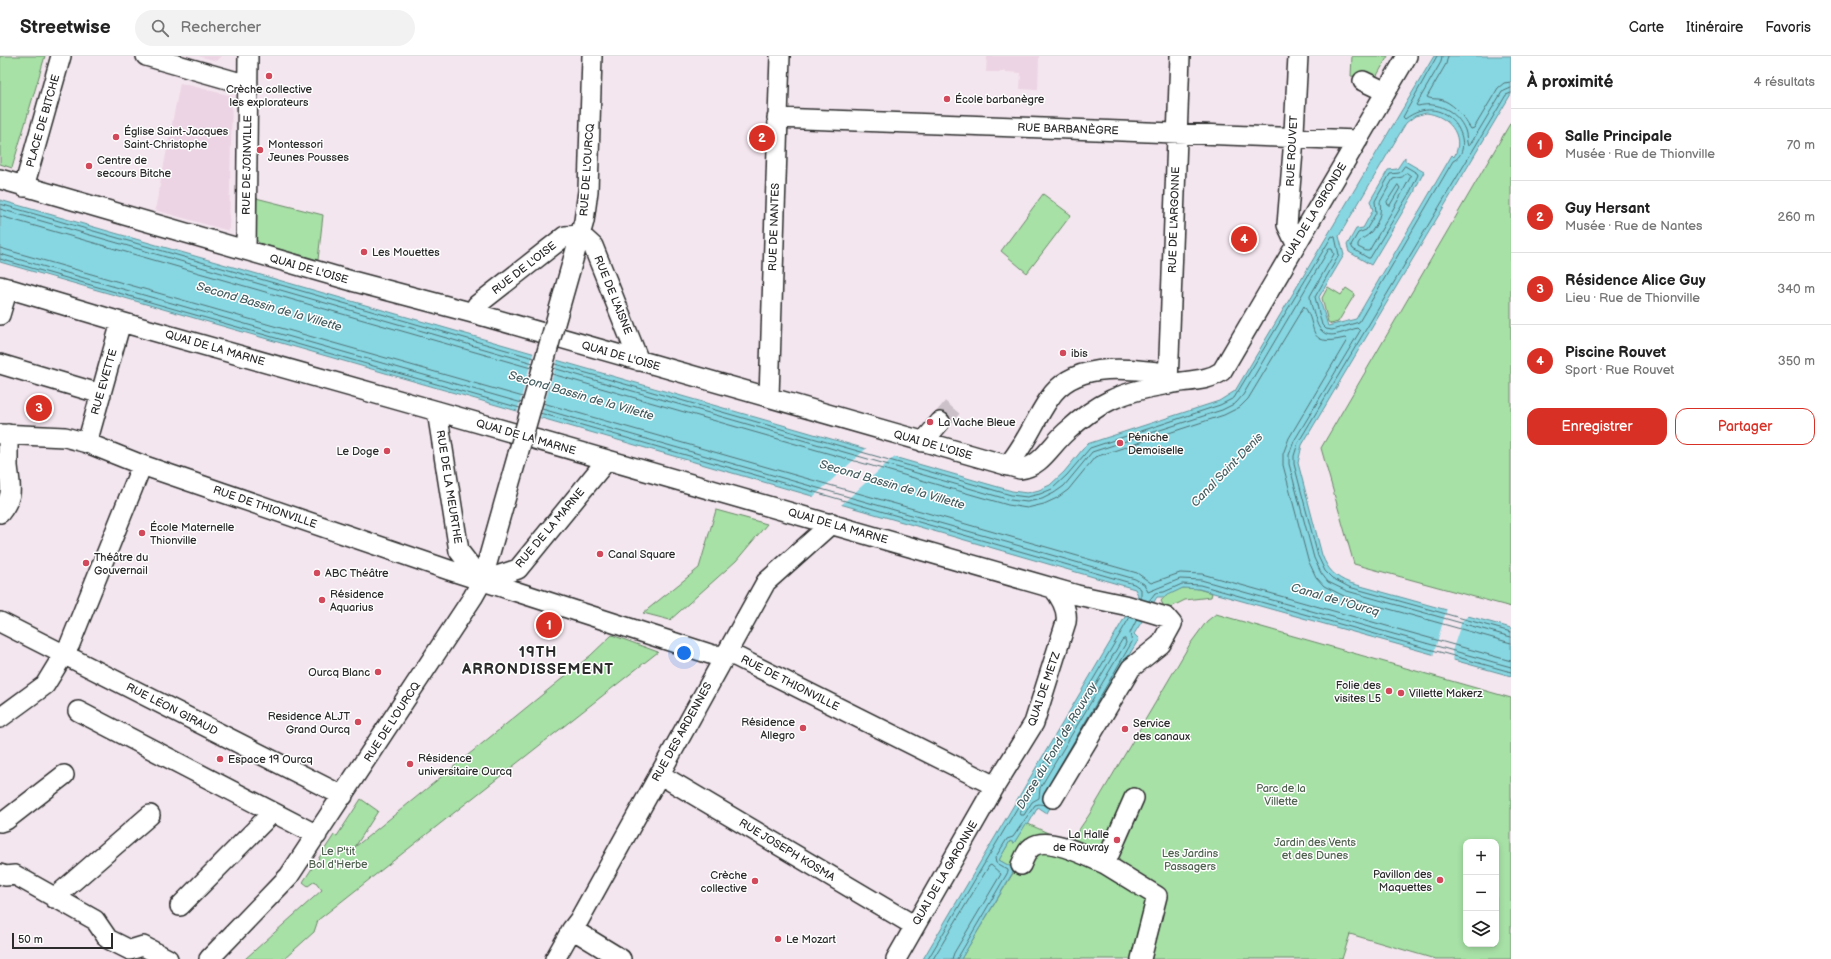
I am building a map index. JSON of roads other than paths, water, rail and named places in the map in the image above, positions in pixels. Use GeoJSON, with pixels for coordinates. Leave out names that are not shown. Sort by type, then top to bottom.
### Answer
{"type":"FeatureCollection","features":[{"type":"Feature","properties":{"kind":"street","name":"PLACE DE BITCHE"},"geometry":{"type":"LineString","coordinates":[[24,187],[61,56]]}},
{"type":"Feature","properties":{"kind":"street"},"geometry":{"type":"LineString","coordinates":[[146,56],[248,85]]}},
{"type":"Feature","properties":{"kind":"street","name":"RUE DE JOINVILLE"},"geometry":{"type":"LineString","coordinates":[[246,250],[248,56]]}},
{"type":"Feature","properties":{"kind":"street","name":"RUE DE L'OURCQ"},"geometry":{"type":"LineString","coordinates":[[209,959],[289,876],[474,597],[482,581],[581,235],[588,191],[592,56]]}},
{"type":"Feature","properties":{"kind":"street","name":"RUE DE NANTES"},"geometry":{"type":"LineString","coordinates":[[769,397],[780,56]]}},
{"type":"Feature","properties":{"kind":"street","name":"RUE DE L'ARGONNE"},"geometry":{"type":"LineString","coordinates":[[1168,378],[1180,56]]}},
{"type":"Feature","properties":{"kind":"street","name":"RUE ROUVET"},"geometry":{"type":"LineString","coordinates":[[1296,244],[1287,225],[1294,138],[1298,56]]}},
{"type":"Feature","properties":{"kind":"street","name":"QUAI DE LA GIRONDE"},"geometry":{"type":"LineString","coordinates":[[1222,371],[1407,56]]}},
{"type":"Feature","properties":{"kind":"street"},"geometry":{"type":"LineString","coordinates":[[1364,81],[1386,92]]}},
{"type":"Feature","properties":{"kind":"street","name":"RUE BARBANÈGRE"},"geometry":{"type":"LineString","coordinates":[[777,118],[1358,140]]}},
{"type":"Feature","properties":{"kind":"street","name":"QUAI DE L'OISE"},"geometry":{"type":"LineString","coordinates":[[0,179],[1020,469],[1028,468],[1040,459],[1064,433],[1080,420],[1111,400],[1168,378],[1210,378],[1222,371]]}},
{"type":"Feature","properties":{"kind":"street","name":"RUE DE L'OISE"},"geometry":{"type":"LineString","coordinates":[[473,314],[477,305],[565,236],[581,235]]}},
{"type":"Feature","properties":{"kind":"street","name":"RUE DE L'AISNE"},"geometry":{"type":"LineString","coordinates":[[581,235],[593,246],[639,361]]}},
{"type":"Feature","properties":{"kind":"street"},"geometry":{"type":"LineString","coordinates":[[0,315],[4,287]]}},
{"type":"Feature","properties":{"kind":"street","name":"QUAI DE LA MARNE"},"geometry":{"type":"LineString","coordinates":[[4,287],[121,322],[1077,595],[1129,606],[1166,617],[1172,624],[1168,633],[1161,644],[1131,668],[1053,798]]}},
{"type":"Feature","properties":{"kind":"street","name":"RUE EVETTE"},"geometry":{"type":"LineString","coordinates":[[87,443],[121,322]]}},
{"type":"Feature","properties":{"kind":"street"},"geometry":{"type":"LineString","coordinates":[[0,364],[101,394]]}},
{"type":"Feature","properties":{"kind":"street"},"geometry":{"type":"LineString","coordinates":[[1007,466],[1018,454],[1050,398],[1060,387],[1069,381],[1089,372],[1110,369],[1168,378]]}},
{"type":"Feature","properties":{"kind":"street","name":"RUE DE LA MEURTHE"},"geometry":{"type":"LineString","coordinates":[[437,411],[459,551],[482,581]]}},
{"type":"Feature","properties":{"kind":"street"},"geometry":{"type":"LineString","coordinates":[[923,442],[940,422]]}},
{"type":"Feature","properties":{"kind":"street"},"geometry":{"type":"LineString","coordinates":[[0,513],[10,499],[12,487],[4,434]]}},
{"type":"Feature","properties":{"kind":"street","name":"RUE DE THIONVILLE"},"geometry":{"type":"LineString","coordinates":[[4,434],[65,437],[87,443],[142,465],[482,581],[713,654],[735,656],[995,786]]}},
{"type":"Feature","properties":{"kind":"street","name":"RUE DE LA MARNE"},"geometry":{"type":"LineString","coordinates":[[482,581],[518,569],[607,460]]}},
{"type":"Feature","properties":{"kind":"street"},"geometry":{"type":"LineString","coordinates":[[0,718],[45,685],[70,644],[142,465]]}},
{"type":"Feature","properties":{"kind":"street","name":"RUE DES ARDENNES"},"geometry":{"type":"LineString","coordinates":[[555,959],[572,929],[579,920],[766,582],[832,524]]}},
{"type":"Feature","properties":{"kind":"street"},"geometry":{"type":"LineString","coordinates":[[518,569],[527,595]]}},
{"type":"Feature","properties":{"kind":"street"},"geometry":{"type":"LineString","coordinates":[[1053,588],[1062,601],[1068,614]]}},
{"type":"Feature","properties":{"kind":"street","name":"QUAI DE METZ"},"geometry":{"type":"LineString","coordinates":[[995,786],[1034,723],[1068,614],[1072,609],[1077,595]]}},
{"type":"Feature","properties":{"kind":"street","name":"RUE LÉON GIRAUD"},"geometry":{"type":"LineString","coordinates":[[0,622],[343,796]]}},
{"type":"Feature","properties":{"kind":"street"},"geometry":{"type":"LineString","coordinates":[[78,711],[317,835]]}},
{"type":"Feature","properties":{"kind":"street","name":"RUE JOSEPH KOSMA"},"geometry":{"type":"LineString","coordinates":[[659,774],[915,926]]}},
{"type":"Feature","properties":{"kind":"street"},"geometry":{"type":"LineString","coordinates":[[0,822],[6,820],[64,775]]}},
{"type":"Feature","properties":{"kind":"street","name":"QUAI DE LA GARONNE"},"geometry":{"type":"LineString","coordinates":[[896,959],[995,786]]}},
{"type":"Feature","properties":{"kind":"street"},"geometry":{"type":"LineString","coordinates":[[1105,864],[1134,798]]}},
{"type":"Feature","properties":{"kind":"street"},"geometry":{"type":"LineString","coordinates":[[180,906],[272,813]]}},
{"type":"Feature","properties":{"kind":"street"},"geometry":{"type":"LineString","coordinates":[[54,898],[150,814]]}},
{"type":"Feature","properties":{"kind":"street"},"geometry":{"type":"LineString","coordinates":[[1021,865],[1026,854],[1032,847],[1040,843],[1053,844],[1105,864],[1157,896],[1141,959]]}},
{"type":"Feature","properties":{"kind":"street"},"geometry":{"type":"LineString","coordinates":[[0,874],[5,876],[15,875],[95,920],[108,939],[130,950],[143,946],[168,959]]}},
{"type":"Feature","properties":{"kind":"street"},"geometry":{"type":"LineString","coordinates":[[572,929],[621,959]]}},
{"type":"Feature","properties":{"kind":"water"},"geometry":{"type":"Polygon","coordinates":[[[1434,56],[1511,56],[1511,94],[1302,445],[1298,463],[1322,555],[1327,565],[1333,572],[1340,578],[1350,583],[1511,628],[1511,676],[1199,589],[1183,588],[1164,597],[1157,597],[1134,634],[1139,639],[1117,674],[1047,813],[1038,807],[1028,825],[1026,824],[1014,843],[1010,841],[999,860],[1015,869],[961,959],[923,959],[1138,595],[1135,589],[0,262],[0,200],[1012,491],[1027,493],[1050,485],[1064,472],[1087,444],[1219,401],[1235,391],[1434,56]],[[1426,113],[1415,116],[1406,123],[1339,236],[1344,255],[1319,297],[1328,326],[1356,319],[1452,155],[1454,157],[1458,141],[1456,134],[1447,122],[1434,115],[1426,113]]]}},
{"type":"Feature","properties":{"kind":"water"},"geometry":{"type":"Polygon","coordinates":[[[1405,157],[1405,161],[1424,172],[1415,191],[1371,265],[1349,252],[1347,245],[1356,229],[1363,228],[1373,210],[1370,201],[1388,170],[1397,169],[1405,157]]]}},
{"type":"Feature","properties":{"kind":"tunnel"},"geometry":{"type":"LineString","coordinates":[[940,422],[957,402]]}},
{"type":"Feature","properties":{"kind":"place","name":"Crèche collective les explorateurs"},"geometry":{"type":"Point","coordinates":[269,76]}},
{"type":"Feature","properties":{"kind":"place","name":"École barbanègre"},"geometry":{"type":"Point","coordinates":[947,99]}},
{"type":"Feature","properties":{"kind":"place","name":"Église Saint-Jacques Saint-Christophe"},"geometry":{"type":"Point","coordinates":[116,137]}},
{"type":"Feature","properties":{"kind":"place","name":"Guy Hersant"},"geometry":{"type":"Point","coordinates":[762,138]}},
{"type":"Feature","properties":{"kind":"place","name":"Montessori Jeunes Pousses"},"geometry":{"type":"Point","coordinates":[260,150]}},
{"type":"Feature","properties":{"kind":"place","name":"Centre de secours Bitche"},"geometry":{"type":"Point","coordinates":[89,166]}},
{"type":"Feature","properties":{"kind":"place","name":"Piscine Rouvet"},"geometry":{"type":"Point","coordinates":[1244,239]}},
{"type":"Feature","properties":{"kind":"place","name":"Les Mouettes"},"geometry":{"type":"Point","coordinates":[364,252]}},
{"type":"Feature","properties":{"kind":"place","name":"ibis"},"geometry":{"type":"Point","coordinates":[1063,353]}},
{"type":"Feature","properties":{"kind":"place","name":"Résidence Alice Guy"},"geometry":{"type":"Point","coordinates":[39,408]}},
{"type":"Feature","properties":{"kind":"place","name":"La Vache Bleue"},"geometry":{"type":"Point","coordinates":[930,422]}},
{"type":"Feature","properties":{"kind":"place","name":"Péniche Demoiselle"},"geometry":{"type":"Point","coordinates":[1120,443]}},
{"type":"Feature","properties":{"kind":"place","name":"Le Doge"},"geometry":{"type":"Point","coordinates":[387,451]}},
{"type":"Feature","properties":{"kind":"place","name":"École Maternelle Thionville"},"geometry":{"type":"Point","coordinates":[142,533]}},
{"type":"Feature","properties":{"kind":"place","name":"Canal Square"},"geometry":{"type":"Point","coordinates":[600,554]}},
{"type":"Feature","properties":{"kind":"place","name":"Théâtre du Gouvernail"},"geometry":{"type":"Point","coordinates":[86,563]}},
{"type":"Feature","properties":{"kind":"place","name":"ABC Théâtre"},"geometry":{"type":"Point","coordinates":[317,573]}},
{"type":"Feature","properties":{"kind":"place","name":"Résidence Aquarius"},"geometry":{"type":"Point","coordinates":[322,600]}},
{"type":"Feature","properties":{"kind":"place","name":"Salle Principale"},"geometry":{"type":"Point","coordinates":[549,625]}},
{"type":"Feature","properties":{"kind":"place","name":"Ourcq Blanc"},"geometry":{"type":"Point","coordinates":[378,672]}},
{"type":"Feature","properties":{"kind":"place","name":"Folie des visites L5"},"geometry":{"type":"Point","coordinates":[1389,691]}},
{"type":"Feature","properties":{"kind":"place","name":"Villette Makerz"},"geometry":{"type":"Point","coordinates":[1401,693]}},
{"type":"Feature","properties":{"kind":"place","name":"Residence ALJT Grand Ourcq"},"geometry":{"type":"Point","coordinates":[358,722]}},
{"type":"Feature","properties":{"kind":"place","name":"Résidence Allegro"},"geometry":{"type":"Point","coordinates":[803,728]}},
{"type":"Feature","properties":{"kind":"place","name":"Service des canaux"},"geometry":{"type":"Point","coordinates":[1125,729]}},
{"type":"Feature","properties":{"kind":"place","name":"Espace 19 Ourcq"},"geometry":{"type":"Point","coordinates":[220,759]}},
{"type":"Feature","properties":{"kind":"place","name":"Résidence universitaire Ourcq"},"geometry":{"type":"Point","coordinates":[410,764]}},
{"type":"Feature","properties":{"kind":"place","name":"La Halle de Rouvray"},"geometry":{"type":"Point","coordinates":[1117,840]}},
{"type":"Feature","properties":{"kind":"place","name":"Pavillon des Maquettes"},"geometry":{"type":"Point","coordinates":[1440,880]}},
{"type":"Feature","properties":{"kind":"place","name":"Crèche collective"},"geometry":{"type":"Point","coordinates":[755,881]}},
{"type":"Feature","properties":{"kind":"place","name":"Le Mozart"},"geometry":{"type":"Point","coordinates":[778,939]}},
{"type":"Feature","properties":{"kind":"district","name":"19TH ARRONDISSEMENT"},"geometry":{"type":"Point","coordinates":[538,660]}},
{"type":"Feature","properties":{"kind":"water label","name":"Second Bassin de la Villette"},"geometry":{"type":"Point","coordinates":[269,307]}},
{"type":"Feature","properties":{"kind":"water label","name":"Second Bassin de la Villette"},"geometry":{"type":"Point","coordinates":[581,396]}},
{"type":"Feature","properties":{"kind":"water label","name":"Canal Saint-Denis"},"geometry":{"type":"Point","coordinates":[1227,470]}},
{"type":"Feature","properties":{"kind":"water label","name":"Second Bassin de la Villette"},"geometry":{"type":"Point","coordinates":[892,485]}},
{"type":"Feature","properties":{"kind":"water label","name":"Canal de l'Ourcq"},"geometry":{"type":"Point","coordinates":[1335,600]}},
{"type":"Feature","properties":{"kind":"water label","name":"Darse du Fond de Rouvray"},"geometry":{"type":"Point","coordinates":[1057,746]}},
{"type":"Feature","properties":{"kind":"park label","name":"Parc de la Villette"},"geometry":{"type":"Point","coordinates":[1281,794]}},
{"type":"Feature","properties":{"kind":"park label","name":"Jardin des Vents et des Dunes"},"geometry":{"type":"Point","coordinates":[1315,848]}},
{"type":"Feature","properties":{"kind":"park label","name":"Le P'tit Bol d'Herbe"},"geometry":{"type":"Point","coordinates":[338,857]}},
{"type":"Feature","properties":{"kind":"park label","name":"Les Jardins Passagers"},"geometry":{"type":"Point","coordinates":[1190,859]}}]}
